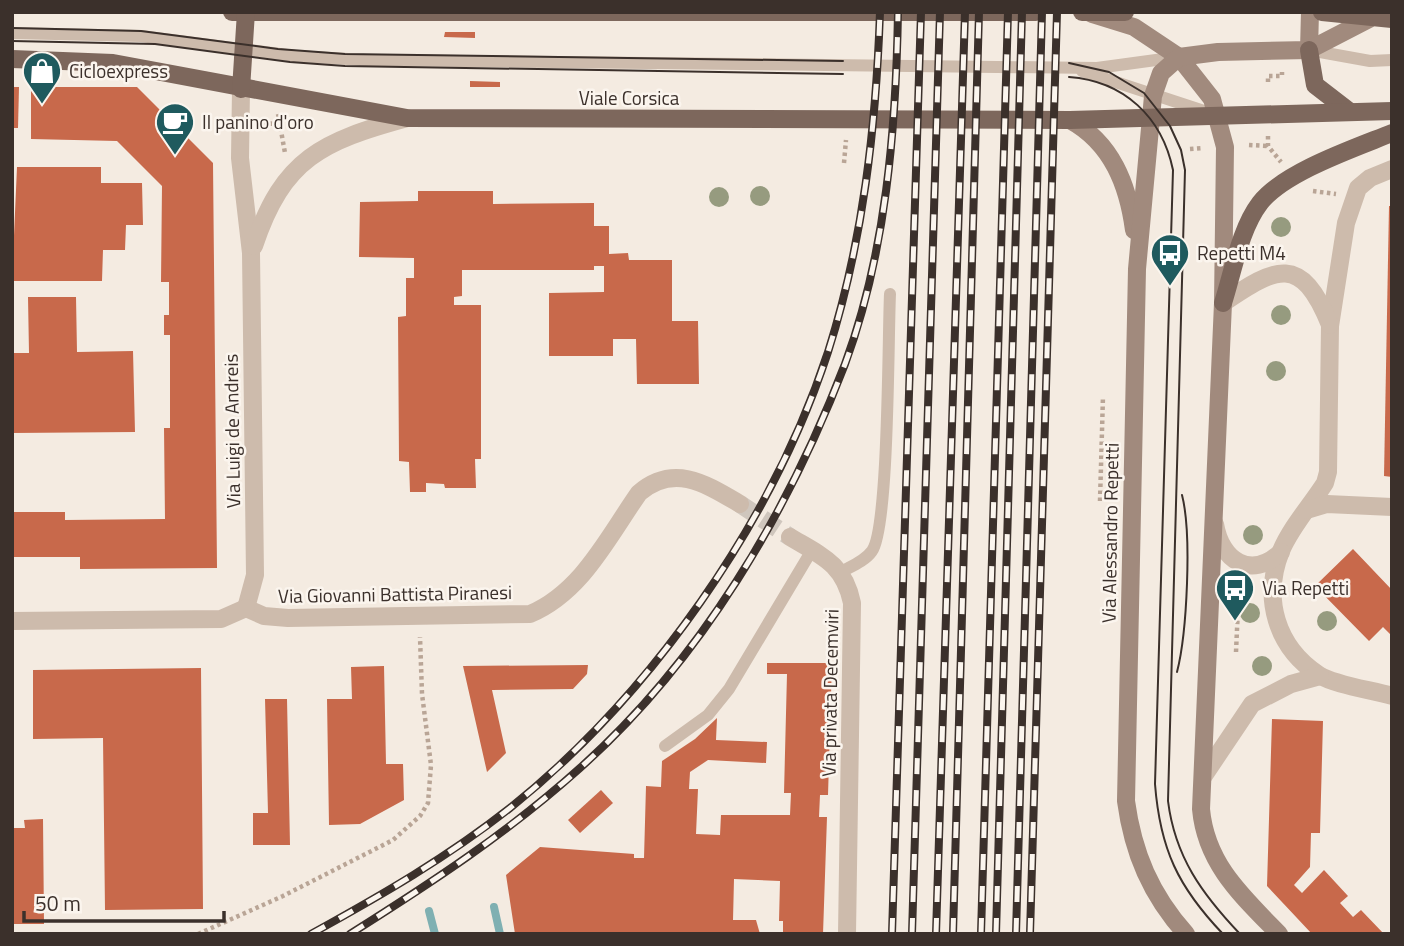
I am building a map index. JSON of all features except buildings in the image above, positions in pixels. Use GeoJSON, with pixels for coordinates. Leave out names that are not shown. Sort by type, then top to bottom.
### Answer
{"type":"FeatureCollection","features":[{"type":"Feature","properties":{"kind":"main road"},"geometry":{"type":"LineString","coordinates":[[232,12],[1036,12]]}},
{"type":"Feature","properties":{"kind":"main road"},"geometry":{"type":"LineString","coordinates":[[241,89],[246,12]]}},
{"type":"Feature","properties":{"kind":"main road"},"geometry":{"type":"LineString","coordinates":[[1082,12],[1125,12]]}},
{"type":"Feature","properties":{"kind":"main road"},"geometry":{"type":"LineString","coordinates":[[1089,12],[1134,27],[1179,57],[1201,82],[1218,116],[1225,147],[1223,303],[1201,809],[1206,844],[1232,883],[1279,934]]}},
{"type":"Feature","properties":{"kind":"main road"},"geometry":{"type":"LineString","coordinates":[[1310,12],[1310,50],[1315,85],[1350,112]]}},
{"type":"Feature","properties":{"kind":"main road"},"geometry":{"type":"LineString","coordinates":[[1322,12],[1369,19],[1392,19]]}},
{"type":"Feature","properties":{"kind":"main road"},"geometry":{"type":"LineString","coordinates":[[1153,96],[1161,73],[1179,57],[1218,52],[1310,50],[1369,19]]}},
{"type":"Feature","properties":{"kind":"main road"},"geometry":{"type":"LineString","coordinates":[[12,59],[89,60],[407,117]]}},
{"type":"Feature","properties":{"kind":"main road","name":"Via Alessandro Repetti"},"geometry":{"type":"LineString","coordinates":[[1153,96],[1137,269],[1126,801],[1142,867],[1162,906],[1186,934]]}},
{"type":"Feature","properties":{"kind":"main road","name":"Viale Corsica"},"geometry":{"type":"LineString","coordinates":[[407,117],[1070,120],[1392,111]]}},
{"type":"Feature","properties":{"kind":"main road"},"geometry":{"type":"LineString","coordinates":[[1070,120],[1101,142],[1119,173],[1132,213],[1137,269]]}},
{"type":"Feature","properties":{"kind":"main road"},"geometry":{"type":"LineString","coordinates":[[1223,303],[1252,216],[1260,202],[1291,178],[1392,133]]}},
{"type":"Feature","properties":{"kind":"street"},"geometry":{"type":"LineString","coordinates":[[241,89],[240,159],[251,253]]}},
{"type":"Feature","properties":{"kind":"street","name":"Viale Corsica"},"geometry":{"type":"LineString","coordinates":[[251,253],[265,211],[307,159],[335,140],[407,117]]}},
{"type":"Feature","properties":{"kind":"street"},"geometry":{"type":"LineString","coordinates":[[1392,169],[1364,183],[1351,204],[1330,326],[1328,471],[1325,483],[1281,552],[1273,590],[1275,618],[1281,635],[1295,654],[1320,676],[1392,696]]}},
{"type":"Feature","properties":{"kind":"street","name":"Via Luigi de Andreis"},"geometry":{"type":"LineString","coordinates":[[246,608],[255,575],[251,253]]}},
{"type":"Feature","properties":{"kind":"street"},"geometry":{"type":"LineString","coordinates":[[1223,303],[1262,276],[1289,273],[1314,290],[1330,326]]}},
{"type":"Feature","properties":{"kind":"street","name":"Via Giovanni Battista Piranesi"},"geometry":{"type":"LineString","coordinates":[[246,608],[264,616],[288,618],[530,614],[560,597],[576,583],[639,493],[650,484],[678,476],[696,480],[740,504]]}},
{"type":"Feature","properties":{"kind":"street"},"geometry":{"type":"LineString","coordinates":[[1304,515],[1327,504],[1392,507]]}},
{"type":"Feature","properties":{"kind":"street"},"geometry":{"type":"LineString","coordinates":[[1214,517],[1218,541],[1226,553],[1241,564],[1264,564],[1281,552]]}},
{"type":"Feature","properties":{"kind":"street"},"geometry":{"type":"LineString","coordinates":[[790,537],[841,572]]}},
{"type":"Feature","properties":{"kind":"street","name":"Via privata Decemviri"},"geometry":{"type":"LineString","coordinates":[[841,572],[848,584],[853,621],[847,934]]}},
{"type":"Feature","properties":{"kind":"street"},"geometry":{"type":"LineString","coordinates":[[12,621],[220,619],[246,608]]}},
{"type":"Feature","properties":{"kind":"street"},"geometry":{"type":"LineString","coordinates":[[1203,777],[1252,704],[1291,684],[1320,676]]}},
{"type":"Feature","properties":{"kind":"lane","name":"Viale Corsica"},"geometry":{"type":"LineString","coordinates":[[12,33],[153,36],[348,59],[1071,68]]}},
{"type":"Feature","properties":{"kind":"lane"},"geometry":{"type":"LineString","coordinates":[[1310,50],[1370,61],[1392,60]]}},
{"type":"Feature","properties":{"kind":"lane"},"geometry":{"type":"LineString","coordinates":[[1071,68],[1179,57]]}},
{"type":"Feature","properties":{"kind":"lane"},"geometry":{"type":"LineString","coordinates":[[1071,68],[1218,116]]}},
{"type":"Feature","properties":{"kind":"lane"},"geometry":{"type":"LineString","coordinates":[[841,572],[872,550],[878,537],[883,491],[890,294]]}},
{"type":"Feature","properties":{"kind":"lane"},"geometry":{"type":"LineString","coordinates":[[665,746],[708,715],[729,689],[812,550]]}},
{"type":"Feature","properties":{"kind":"path"},"geometry":{"type":"LineString","coordinates":[[278,114],[288,164]]}},
{"type":"Feature","properties":{"kind":"path"},"geometry":{"type":"LineString","coordinates":[[257,121],[279,125]]}},
{"type":"Feature","properties":{"kind":"path"},"geometry":{"type":"LineString","coordinates":[[1268,136],[1268,146],[1285,166]]}},
{"type":"Feature","properties":{"kind":"path"},"geometry":{"type":"LineString","coordinates":[[844,163],[846,138]]}},
{"type":"Feature","properties":{"kind":"path"},"geometry":{"type":"LineString","coordinates":[[1249,145],[1268,146]]}},
{"type":"Feature","properties":{"kind":"path"},"geometry":{"type":"LineString","coordinates":[[1190,149],[1204,148]]}},
{"type":"Feature","properties":{"kind":"path"},"geometry":{"type":"LineString","coordinates":[[1100,501],[1103,396]]}},
{"type":"Feature","properties":{"kind":"path"},"geometry":{"type":"LineString","coordinates":[[1236,652],[1239,585]]}},
{"type":"Feature","properties":{"kind":"path"},"geometry":{"type":"LineString","coordinates":[[198,934],[283,896],[393,840],[420,816],[428,803],[431,765],[420,665],[420,615]]}},
{"type":"Feature","properties":{"kind":"waterway"},"geometry":{"type":"LineString","coordinates":[[494,907],[500,934]]}},
{"type":"Feature","properties":{"kind":"waterway"},"geometry":{"type":"LineString","coordinates":[[429,911],[435,934]]}},
{"type":"Feature","properties":{"kind":"tunnel"},"geometry":{"type":"LineString","coordinates":[[740,504],[790,537]]}},
{"type":"Feature","properties":{"kind":"tram line"},"geometry":{"type":"LineString","coordinates":[[12,28],[141,31],[278,49],[345,54],[843,61]]}},
{"type":"Feature","properties":{"kind":"tram line"},"geometry":{"type":"LineString","coordinates":[[12,41],[155,44],[290,62],[345,66],[843,74]]}},
{"type":"Feature","properties":{"kind":"tram line"},"geometry":{"type":"LineString","coordinates":[[1069,63],[1109,72],[1144,93],[1170,126],[1181,150],[1185,170],[1168,801],[1177,840],[1192,874],[1240,934]]}},
{"type":"Feature","properties":{"kind":"tram line"},"geometry":{"type":"LineString","coordinates":[[1069,77],[1107,86],[1138,105],[1160,134],[1173,170],[1155,784],[1161,828],[1174,866],[1194,900],[1223,934]]}},
{"type":"Feature","properties":{"kind":"tram line"},"geometry":{"type":"LineString","coordinates":[[1177,672],[1187,583],[1187,534],[1182,495]]}},
{"type":"Feature","properties":{"kind":"railway"},"geometry":{"type":"LineString","coordinates":[[311,934],[462,843],[510,808],[562,763],[611,714],[657,660],[701,602],[740,542],[774,480],[804,416],[840,311],[866,184],[880,12]]}},
{"type":"Feature","properties":{"kind":"railway"},"geometry":{"type":"LineString","coordinates":[[350,934],[440,876],[526,814],[624,726],[702,632],[768,529],[822,420],[845,364],[870,279],[891,146],[898,12]]}},
{"type":"Feature","properties":{"kind":"railway"},"geometry":{"type":"LineString","coordinates":[[892,934],[921,12]]}},
{"type":"Feature","properties":{"kind":"railway"},"geometry":{"type":"LineString","coordinates":[[912,934],[940,12]]}},
{"type":"Feature","properties":{"kind":"railway"},"geometry":{"type":"LineString","coordinates":[[936,934],[965,12]]}},
{"type":"Feature","properties":{"kind":"railway"},"geometry":{"type":"LineString","coordinates":[[953,934],[979,12]]}},
{"type":"Feature","properties":{"kind":"railway"},"geometry":{"type":"LineString","coordinates":[[981,934],[1008,12]]}},
{"type":"Feature","properties":{"kind":"railway"},"geometry":{"type":"LineString","coordinates":[[996,934],[1022,12]]}},
{"type":"Feature","properties":{"kind":"railway"},"geometry":{"type":"LineString","coordinates":[[1016,934],[1042,12]]}},
{"type":"Feature","properties":{"kind":"railway"},"geometry":{"type":"LineString","coordinates":[[1030,934],[1057,12]]}},
{"type":"Feature","properties":{"kind":"place","name":"Cicloexpress"},"geometry":{"type":"Point","coordinates":[42,105]}},
{"type":"Feature","properties":{"kind":"place","name":"Il panino d'oro"},"geometry":{"type":"Point","coordinates":[175,156]}},
{"type":"Feature","properties":{"kind":"place","name":"Repetti M4"},"geometry":{"type":"Point","coordinates":[1170,287]}},
{"type":"Feature","properties":{"kind":"place","name":"Via Repetti"},"geometry":{"type":"Point","coordinates":[1235,622]}}]}
